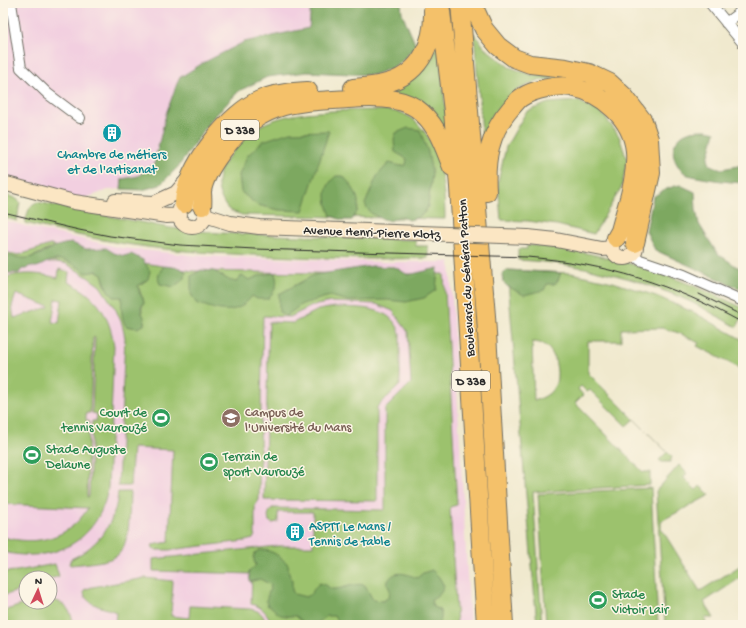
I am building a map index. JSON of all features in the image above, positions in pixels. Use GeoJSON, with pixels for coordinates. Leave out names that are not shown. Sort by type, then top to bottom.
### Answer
{"type":"FeatureCollection","features":[{"type":"Feature","properties":{"kind":"highway","name":"D 338"},"geometry":{"type":"LineString","coordinates":[[195,169],[205,152],[228,124],[246,107],[262,99],[292,92],[378,86],[403,77],[420,61],[429,43],[432,33],[432,3]]}},
{"type":"Feature","properties":{"kind":"highway","name":"Boulevard du Général Patton"},"geometry":{"type":"LineString","coordinates":[[440,3],[453,111],[460,187],[486,625]]}},
{"type":"Feature","properties":{"kind":"highway","name":"Boulevard du Général Patton"},"geometry":{"type":"LineString","coordinates":[[460,3],[486,316],[504,625]]}},
{"type":"Feature","properties":{"kind":"highway"},"geometry":{"type":"LineString","coordinates":[[472,3],[484,29],[498,46],[514,58],[530,64],[566,68],[589,74],[610,83],[624,96],[643,121],[649,139],[652,173],[634,248]]}},
{"type":"Feature","properties":{"kind":"highway","name":"D 338"},"geometry":{"type":"LineString","coordinates":[[486,316],[491,289],[485,170],[491,141],[502,118],[521,97],[545,88],[570,86],[594,94],[615,109],[631,132],[635,150],[635,173],[620,231],[614,243]]}},
{"type":"Feature","properties":{"kind":"highway","name":"D 338"},"geometry":{"type":"LineString","coordinates":[[193,210],[202,191],[207,175],[220,153],[238,132],[253,119],[268,111],[292,104],[320,100],[389,98],[416,108],[436,128],[443,142],[460,187]]}},
{"type":"Feature","properties":{"kind":"highway"},"geometry":{"type":"LineString","coordinates":[[193,210],[184,198],[195,169]]}},
{"type":"Feature","properties":{"kind":"street"},"geometry":{"type":"LineString","coordinates":[[11,3],[21,68],[48,94],[80,118]]}},
{"type":"Feature","properties":{"kind":"street"},"geometry":{"type":"LineString","coordinates":[[710,3],[743,43]]}},
{"type":"Feature","properties":{"kind":"street"},"geometry":{"type":"LineString","coordinates":[[726,23],[743,10]]}},
{"type":"Feature","properties":{"kind":"street"},"geometry":{"type":"LineString","coordinates":[[74,202],[124,200],[154,203],[176,193],[195,169]]}},
{"type":"Feature","properties":{"kind":"street","name":"Avenue Henri-Pierre Klotz"},"geometry":{"type":"LineString","coordinates":[[3,183],[74,202],[167,216],[193,210],[230,223],[259,228],[528,236],[602,249],[614,243],[623,235],[627,235],[633,239],[634,248],[640,260],[684,275],[743,301]]}},
{"type":"Feature","properties":{"kind":"street","name":"Avenue Henri-Pierre Klotz"},"geometry":{"type":"LineString","coordinates":[[614,243],[616,255],[623,258],[630,256],[634,248]]}},
{"type":"Feature","properties":{"kind":"shaded area"},"geometry":{"type":"Polygon","coordinates":[[[3,3],[311,3],[309,28],[244,42],[179,78],[166,114],[154,164],[138,176],[122,179],[121,189],[108,190],[74,202],[3,183],[3,3]]]}},
{"type":"Feature","properties":{"kind":"shaded area","name":"Campus de l'Université du Mans"},"geometry":{"type":"Polygon","coordinates":[[[3,220],[123,248],[201,256],[385,262],[450,262],[470,625],[3,625],[3,220]]]}},
{"type":"Feature","properties":{"kind":"green space"},"geometry":{"type":"Polygon","coordinates":[[[311,3],[401,3],[402,13],[416,46],[397,66],[373,75],[307,72],[267,77],[239,91],[211,120],[178,167],[160,185],[142,190],[121,189],[122,179],[138,176],[154,164],[166,114],[179,78],[203,63],[244,42],[309,28],[311,3]]]}},
{"type":"Feature","properties":{"kind":"green space"},"geometry":{"type":"Polygon","coordinates":[[[474,33],[485,48],[509,67],[532,75],[572,78],[539,80],[515,91],[493,117],[483,146],[474,33]]]}},
{"type":"Feature","properties":{"kind":"green space"},"geometry":{"type":"Polygon","coordinates":[[[438,38],[448,132],[388,90],[421,69],[432,58],[438,38]]]}},
{"type":"Feature","properties":{"kind":"green space"},"geometry":{"type":"Polygon","coordinates":[[[578,101],[602,113],[619,136],[627,160],[622,186],[594,234],[557,225],[528,221],[501,220],[498,182],[506,147],[526,112],[548,103],[578,101]]]}},
{"type":"Feature","properties":{"kind":"green space"},"geometry":{"type":"Polygon","coordinates":[[[387,110],[402,113],[414,121],[424,131],[432,144],[441,174],[445,205],[445,219],[242,215],[229,210],[220,196],[218,184],[222,167],[229,156],[250,133],[260,126],[273,120],[304,113],[387,110]]]}},
{"type":"Feature","properties":{"kind":"green space"},"geometry":{"type":"Polygon","coordinates":[[[408,128],[420,130],[428,152],[432,174],[428,206],[425,212],[419,217],[409,220],[400,216],[390,221],[372,214],[365,204],[377,176],[389,163],[401,166],[406,165],[407,159],[395,152],[394,139],[396,133],[408,128]]]}},
{"type":"Feature","properties":{"kind":"green space"},"geometry":{"type":"Polygon","coordinates":[[[707,130],[715,132],[708,159],[710,165],[722,169],[743,165],[743,183],[714,180],[688,175],[679,167],[673,152],[677,141],[681,136],[690,131],[707,130]]]}},
{"type":"Feature","properties":{"kind":"green space"},"geometry":{"type":"Polygon","coordinates":[[[329,131],[303,211],[279,210],[257,205],[241,192],[239,175],[247,156],[263,141],[290,132],[329,131]]]}},
{"type":"Feature","properties":{"kind":"green space"},"geometry":{"type":"Polygon","coordinates":[[[336,176],[343,176],[352,187],[358,199],[358,210],[352,220],[342,220],[331,216],[327,205],[326,194],[328,185],[336,176]]]}},
{"type":"Feature","properties":{"kind":"green space"},"geometry":{"type":"Polygon","coordinates":[[[680,185],[695,192],[699,224],[717,253],[737,267],[743,268],[743,290],[655,250],[646,231],[653,197],[672,187],[680,185]]]}},
{"type":"Feature","properties":{"kind":"green space"},"geometry":{"type":"Polygon","coordinates":[[[3,194],[15,198],[20,202],[17,221],[3,217],[3,194]]]}},
{"type":"Feature","properties":{"kind":"green space"},"geometry":{"type":"Polygon","coordinates":[[[37,202],[170,228],[219,233],[415,240],[416,246],[428,246],[428,258],[319,258],[183,251],[131,245],[81,236],[25,223],[30,208],[37,202]]]}},
{"type":"Feature","properties":{"kind":"green space"},"geometry":{"type":"Polygon","coordinates":[[[72,243],[86,249],[106,248],[114,253],[124,256],[131,254],[143,260],[150,271],[148,279],[138,286],[144,303],[141,307],[144,317],[144,325],[137,328],[126,326],[123,320],[122,297],[114,297],[108,291],[102,274],[97,271],[86,273],[73,264],[63,260],[53,260],[37,267],[30,266],[26,269],[22,269],[19,273],[6,273],[3,275],[3,255],[21,258],[34,257],[59,245],[72,243]]]}},
{"type":"Feature","properties":{"kind":"green space"},"geometry":{"type":"Polygon","coordinates":[[[50,245],[55,246],[30,258],[23,259],[3,255],[3,252],[19,255],[50,245]]]}},
{"type":"Feature","properties":{"kind":"green space"},"geometry":{"type":"Polygon","coordinates":[[[527,245],[584,253],[638,266],[691,285],[743,308],[743,315],[737,327],[691,302],[649,285],[585,268],[563,264],[518,260],[518,249],[527,249],[527,245]]]}},
{"type":"Feature","properties":{"kind":"green space"},"geometry":{"type":"Polygon","coordinates":[[[58,259],[74,263],[93,272],[97,271],[102,273],[105,285],[122,297],[123,311],[127,318],[137,328],[144,324],[142,311],[144,303],[138,286],[148,279],[144,263],[192,271],[444,274],[457,505],[450,507],[457,625],[272,625],[269,618],[259,607],[251,604],[252,574],[153,571],[153,559],[278,546],[313,546],[313,512],[278,512],[278,522],[272,523],[269,521],[268,517],[272,508],[385,510],[385,409],[411,383],[408,332],[393,311],[376,304],[331,302],[312,306],[290,317],[263,316],[259,500],[255,506],[255,535],[253,539],[245,541],[169,550],[156,550],[152,545],[169,542],[173,450],[133,448],[130,486],[118,486],[125,338],[122,324],[116,310],[100,286],[67,264],[47,262],[58,259]]]}},
{"type":"Feature","properties":{"kind":"green space"},"geometry":{"type":"Polygon","coordinates":[[[164,266],[180,268],[186,272],[185,278],[174,287],[160,284],[158,276],[164,266]]]}},
{"type":"Feature","properties":{"kind":"green space"},"geometry":{"type":"Polygon","coordinates":[[[372,266],[395,267],[408,275],[438,268],[436,290],[424,298],[406,302],[387,300],[348,301],[330,296],[302,304],[286,316],[279,312],[279,294],[314,275],[372,266]]]}},
{"type":"Feature","properties":{"kind":"green space"},"geometry":{"type":"Polygon","coordinates":[[[59,269],[69,272],[68,282],[87,293],[94,300],[105,316],[112,335],[114,346],[108,488],[103,506],[95,522],[84,535],[71,544],[56,551],[40,555],[22,555],[3,552],[3,537],[28,541],[51,538],[71,527],[80,519],[88,508],[3,504],[3,278],[30,274],[58,278],[59,269]],[[16,294],[12,306],[14,318],[49,307],[48,305],[16,294]],[[56,299],[52,322],[59,323],[62,300],[56,299]],[[95,337],[93,338],[90,413],[86,413],[86,420],[89,421],[87,497],[89,497],[92,421],[96,421],[97,414],[92,413],[95,337]]]}},
{"type":"Feature","properties":{"kind":"green space"},"geometry":{"type":"Polygon","coordinates":[[[201,270],[214,271],[229,280],[236,282],[242,275],[249,280],[261,275],[275,273],[277,282],[268,299],[257,299],[252,296],[246,303],[233,310],[219,310],[196,303],[191,294],[191,276],[201,270]]]}},
{"type":"Feature","properties":{"kind":"green space"},"geometry":{"type":"Polygon","coordinates":[[[507,270],[571,273],[613,282],[656,296],[695,313],[743,340],[743,370],[697,346],[699,343],[679,333],[662,328],[621,329],[621,341],[588,341],[588,373],[634,419],[626,426],[590,390],[587,392],[581,386],[578,389],[583,395],[575,403],[643,472],[650,472],[650,485],[533,492],[542,625],[537,625],[507,270]],[[532,342],[534,401],[550,392],[555,385],[557,378],[555,361],[551,351],[538,343],[532,342]]]}},
{"type":"Feature","properties":{"kind":"green space"},"geometry":{"type":"Polygon","coordinates":[[[507,270],[561,273],[555,284],[547,284],[544,290],[524,295],[507,286],[503,282],[502,274],[507,270]]]}},
{"type":"Feature","properties":{"kind":"green space"},"geometry":{"type":"Polygon","coordinates":[[[335,307],[364,308],[382,313],[396,324],[400,333],[400,385],[377,407],[377,501],[264,500],[269,322],[293,323],[318,310],[335,307]]]}},
{"type":"Feature","properties":{"kind":"green space"},"geometry":{"type":"Polygon","coordinates":[[[667,452],[672,457],[670,462],[662,462],[659,460],[667,452]]]}},
{"type":"Feature","properties":{"kind":"green space"},"geometry":{"type":"Polygon","coordinates":[[[679,465],[687,473],[684,478],[696,490],[700,486],[710,495],[661,521],[661,528],[700,591],[743,564],[743,576],[704,602],[714,618],[705,618],[706,625],[665,625],[656,491],[679,465]]]}},
{"type":"Feature","properties":{"kind":"green space"},"geometry":{"type":"Polygon","coordinates":[[[651,488],[658,625],[546,625],[538,494],[651,488]]]}},
{"type":"Feature","properties":{"kind":"green space"},"geometry":{"type":"Polygon","coordinates":[[[118,492],[130,492],[128,528],[124,547],[119,554],[104,561],[70,565],[71,559],[81,554],[98,540],[110,523],[117,503],[118,492]]]}},
{"type":"Feature","properties":{"kind":"green space"},"geometry":{"type":"Polygon","coordinates":[[[260,550],[272,552],[288,564],[294,594],[306,597],[311,594],[320,583],[331,589],[361,584],[365,585],[373,600],[383,601],[389,597],[390,590],[387,583],[396,574],[400,573],[417,578],[423,573],[432,570],[439,577],[444,586],[439,595],[431,600],[433,607],[439,609],[440,611],[440,621],[438,625],[343,625],[334,616],[327,616],[315,625],[306,625],[296,616],[281,615],[272,607],[268,606],[266,601],[271,585],[260,579],[250,582],[249,572],[256,565],[254,561],[254,554],[260,550]]]}},
{"type":"Feature","properties":{"kind":"green space"},"geometry":{"type":"Polygon","coordinates":[[[55,564],[57,570],[22,570],[55,564]]]}},
{"type":"Feature","properties":{"kind":"green space"},"geometry":{"type":"Polygon","coordinates":[[[17,571],[18,591],[3,596],[3,572],[17,571]]]}},
{"type":"Feature","properties":{"kind":"green space"},"geometry":{"type":"Polygon","coordinates":[[[146,578],[173,581],[171,616],[189,618],[190,606],[250,609],[262,614],[267,625],[115,625],[116,612],[95,605],[87,599],[85,595],[84,590],[92,587],[146,578]]]}},
{"type":"Feature","properties":{"kind":"green space"},"geometry":{"type":"Polygon","coordinates":[[[58,601],[64,605],[69,611],[74,625],[3,625],[3,611],[18,606],[18,610],[58,610],[58,601]]]}},
{"type":"Feature","properties":{"kind":"tram line"},"geometry":{"type":"LineString","coordinates":[[3,212],[110,236],[180,245],[255,249],[527,257],[557,260],[639,278],[691,297],[743,323]]}},
{"type":"Feature","properties":{"kind":"tram line"},"geometry":{"type":"LineString","coordinates":[[699,294],[743,316]]}},
{"type":"Feature","properties":{"kind":"place","name":"Chambre de métiers et de l'artisanat"},"geometry":{"type":"Point","coordinates":[112,133]}},
{"type":"Feature","properties":{"kind":"place","name":"Court de tennis Vaurouzé"},"geometry":{"type":"Point","coordinates":[161,418]}},
{"type":"Feature","properties":{"kind":"place","name":"Campus de l'Université du Mans"},"geometry":{"type":"Point","coordinates":[231,418]}},
{"type":"Feature","properties":{"kind":"place","name":"Stade Auguste Delaune"},"geometry":{"type":"Point","coordinates":[32,455]}},
{"type":"Feature","properties":{"kind":"place","name":"Terrain de sport Vaurouzé"},"geometry":{"type":"Point","coordinates":[209,462]}},
{"type":"Feature","properties":{"kind":"place","name":"ASPTT Le Mans / Tennis de table"},"geometry":{"type":"Point","coordinates":[295,532]}},
{"type":"Feature","properties":{"kind":"place","name":"Stade Victoir Lair"},"geometry":{"type":"Point","coordinates":[598,600]}}]}
